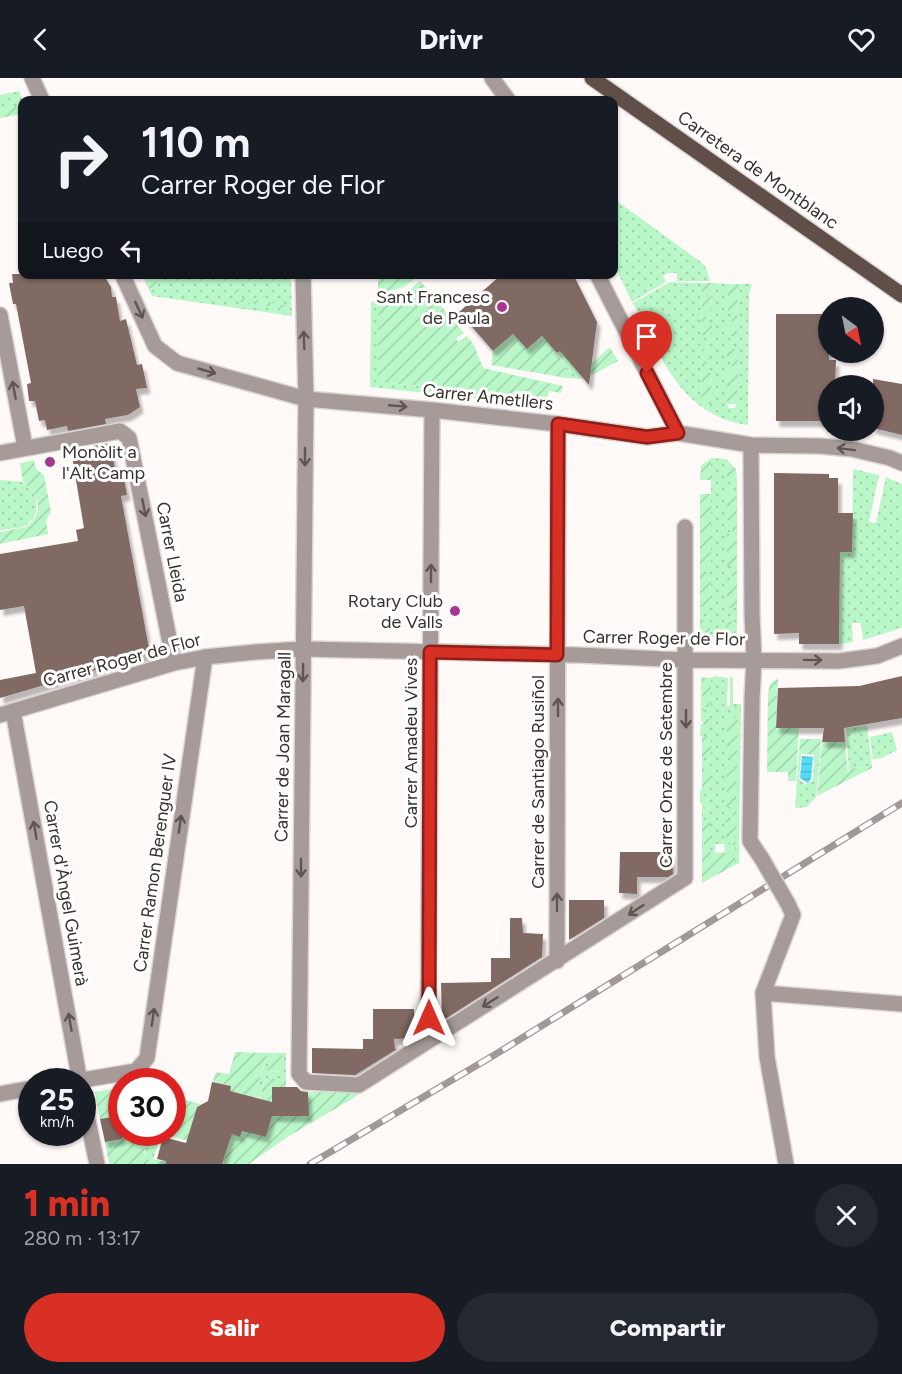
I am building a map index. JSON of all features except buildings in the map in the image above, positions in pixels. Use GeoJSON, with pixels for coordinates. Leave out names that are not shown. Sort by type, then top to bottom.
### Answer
{"type":"FeatureCollection","features":[{"type":"Feature","properties":{"kind":"main road","name":"Carretera de Montblanc"},"geometry":{"type":"LineString","coordinates":[[592,78],[618,96]]}},
{"type":"Feature","properties":{"kind":"main road","name":"Carretera de Montblanc"},"geometry":{"type":"LineString","coordinates":[[618,96],[902,295]]}},
{"type":"Feature","properties":{"kind":"street"},"geometry":{"type":"LineString","coordinates":[[32,78],[40,96]]}},
{"type":"Feature","properties":{"kind":"street"},"geometry":{"type":"LineString","coordinates":[[492,78],[505,96]]}},
{"type":"Feature","properties":{"kind":"street","name":"Carrer Ametllers"},"geometry":{"type":"LineString","coordinates":[[124,279],[155,346],[177,363],[306,399],[558,424],[647,437],[678,433],[751,445],[852,449],[890,458],[902,464]]}},
{"type":"Feature","properties":{"kind":"street","name":"Carrer de Joan Maragall"},"geometry":{"type":"LineString","coordinates":[[303,279],[306,399],[299,1074],[306,1082],[359,1085],[428,1041]]}},
{"type":"Feature","properties":{"kind":"street"},"geometry":{"type":"LineString","coordinates":[[600,279],[678,433]]}},
{"type":"Feature","properties":{"kind":"street"},"geometry":{"type":"LineString","coordinates":[[0,320],[25,447]]}},
{"type":"Feature","properties":{"kind":"street","name":"Carrer Amadeu Vives"},"geometry":{"type":"LineString","coordinates":[[428,1041],[432,410]]}},
{"type":"Feature","properties":{"kind":"street","name":"Carrer de Santiago Rusiñol"},"geometry":{"type":"LineString","coordinates":[[557,961],[558,424]]}},
{"type":"Feature","properties":{"kind":"street","name":"Carrer Lleida"},"geometry":{"type":"LineString","coordinates":[[0,453],[120,431],[129,438],[174,663]]}},
{"type":"Feature","properties":{"kind":"street"},"geometry":{"type":"LineString","coordinates":[[751,445],[754,660],[751,711],[750,841],[793,915],[763,993],[767,1057],[786,1164]]}},
{"type":"Feature","properties":{"kind":"street","name":"Carrer Onze de Setembre"},"geometry":{"type":"LineString","coordinates":[[428,1041],[686,878],[686,527]]}},
{"type":"Feature","properties":{"kind":"street","name":"Carrer Roger de Flor"},"geometry":{"type":"LineString","coordinates":[[6,713],[174,663],[205,657],[303,649],[685,660],[839,661],[877,656],[902,646]]}},
{"type":"Feature","properties":{"kind":"street","name":"Carrer Ramon Berenguer IV"},"geometry":{"type":"LineString","coordinates":[[96,1080],[136,1071],[147,1058],[205,657]]}},
{"type":"Feature","properties":{"kind":"street","name":"Carrer d'Àngel Guimerà"},"geometry":{"type":"LineString","coordinates":[[6,713],[75,1068]]}},
{"type":"Feature","properties":{"kind":"street"},"geometry":{"type":"LineString","coordinates":[[763,993],[902,1004]]}},
{"type":"Feature","properties":{"kind":"street"},"geometry":{"type":"LineString","coordinates":[[0,1094],[18,1091]]}},
{"type":"Feature","properties":{"kind":"street","name":"Carrer d'Àngel Guimerà"},"geometry":{"type":"LineString","coordinates":[[93,1146],[97,1164]]}},
{"type":"Feature","properties":{"kind":"green space"},"geometry":{"type":"Polygon","coordinates":[[[19,91],[21,96],[18,96],[18,111],[2,113],[0,95],[19,91]]]}},
{"type":"Feature","properties":{"kind":"green space"},"geometry":{"type":"Polygon","coordinates":[[[13,105],[18,109],[18,115],[0,118],[0,110],[3,113],[5,108],[13,105]]]}},
{"type":"Feature","properties":{"kind":"green space"},"geometry":{"type":"Polygon","coordinates":[[[618,202],[701,262],[706,268],[710,281],[677,281],[677,273],[668,273],[663,276],[666,282],[632,302],[618,273],[618,202]]]}},
{"type":"Feature","properties":{"kind":"green space"},"geometry":{"type":"Polygon","coordinates":[[[144,279],[291,279],[292,316],[152,296],[144,279]]]}},
{"type":"Feature","properties":{"kind":"green space"},"geometry":{"type":"Polygon","coordinates":[[[144,279],[156,279],[155,289],[149,288],[144,279]]]}},
{"type":"Feature","properties":{"kind":"green space"},"geometry":{"type":"Polygon","coordinates":[[[378,279],[414,279],[404,287],[378,294],[378,279]]]}},
{"type":"Feature","properties":{"kind":"green space"},"geometry":{"type":"Polygon","coordinates":[[[420,281],[464,333],[456,339],[458,342],[467,336],[474,345],[483,368],[563,386],[561,393],[549,391],[547,399],[378,382],[378,301],[402,296],[420,281]]]}},
{"type":"Feature","properties":{"kind":"green space"},"geometry":{"type":"Polygon","coordinates":[[[670,282],[702,283],[701,335],[711,335],[711,326],[706,325],[706,312],[711,312],[712,283],[728,284],[728,312],[732,312],[732,326],[737,335],[738,284],[752,284],[749,294],[748,425],[725,419],[706,409],[689,396],[664,362],[633,303],[670,282]],[[702,349],[701,404],[711,404],[712,374],[706,374],[706,360],[711,359],[711,349],[702,349]],[[732,360],[727,404],[729,408],[735,408],[737,403],[732,360]]]}},
{"type":"Feature","properties":{"kind":"green space"},"geometry":{"type":"Polygon","coordinates":[[[702,283],[712,283],[711,312],[706,312],[706,325],[712,325],[711,335],[701,335],[702,283]]]}},
{"type":"Feature","properties":{"kind":"green space"},"geometry":{"type":"Polygon","coordinates":[[[236,284],[239,285],[238,297],[291,306],[290,309],[234,301],[236,284]]]}},
{"type":"Feature","properties":{"kind":"green space"},"geometry":{"type":"Polygon","coordinates":[[[728,284],[738,284],[737,336],[727,336],[727,326],[732,325],[732,313],[728,312],[728,284]]]}},
{"type":"Feature","properties":{"kind":"green space"},"geometry":{"type":"Polygon","coordinates":[[[378,301],[378,382],[547,399],[546,406],[370,387],[371,302],[378,301]]]}},
{"type":"Feature","properties":{"kind":"green space"},"geometry":{"type":"Polygon","coordinates":[[[513,334],[527,349],[545,334],[568,372],[566,378],[491,365],[493,351],[513,334]]]}},
{"type":"Feature","properties":{"kind":"green space"},"geometry":{"type":"Polygon","coordinates":[[[610,347],[618,361],[594,374],[582,372],[610,347]]]}},
{"type":"Feature","properties":{"kind":"green space"},"geometry":{"type":"Polygon","coordinates":[[[702,349],[711,349],[711,359],[706,360],[706,373],[712,373],[711,404],[701,404],[702,349]]]}},
{"type":"Feature","properties":{"kind":"green space"},"geometry":{"type":"Polygon","coordinates":[[[727,349],[738,349],[737,404],[727,404],[727,374],[732,374],[732,360],[727,360],[727,349]]]}},
{"type":"Feature","properties":{"kind":"green space"},"geometry":{"type":"Polygon","coordinates":[[[560,350],[582,372],[594,374],[581,379],[566,378],[568,372],[557,352],[560,350]]]}},
{"type":"Feature","properties":{"kind":"green space"},"geometry":{"type":"Polygon","coordinates":[[[711,458],[727,459],[727,480],[737,480],[737,494],[727,494],[727,520],[732,520],[732,534],[727,534],[727,566],[732,566],[732,580],[727,580],[727,608],[737,608],[737,622],[727,622],[726,643],[710,643],[710,620],[700,620],[700,607],[710,607],[711,580],[706,579],[706,566],[711,565],[711,458]]]}},
{"type":"Feature","properties":{"kind":"green space"},"geometry":{"type":"Polygon","coordinates":[[[711,458],[711,480],[700,480],[701,466],[711,458]]]}},
{"type":"Feature","properties":{"kind":"green space"},"geometry":{"type":"Polygon","coordinates":[[[34,460],[36,469],[44,475],[51,512],[46,520],[48,534],[0,544],[0,532],[26,527],[36,515],[38,504],[33,492],[23,482],[20,463],[34,460]]]}},
{"type":"Feature","properties":{"kind":"green space"},"geometry":{"type":"Polygon","coordinates":[[[727,460],[736,469],[737,480],[727,480],[727,460]]]}},
{"type":"Feature","properties":{"kind":"green space"},"geometry":{"type":"Polygon","coordinates":[[[853,469],[879,475],[869,522],[876,523],[886,477],[902,484],[902,628],[863,640],[861,623],[852,623],[853,642],[839,644],[840,552],[852,552],[853,469]]]}},
{"type":"Feature","properties":{"kind":"green space"},"geometry":{"type":"Polygon","coordinates":[[[0,480],[22,482],[33,492],[36,503],[35,514],[25,526],[0,530],[0,480]]]}},
{"type":"Feature","properties":{"kind":"green space"},"geometry":{"type":"Polygon","coordinates":[[[700,494],[711,494],[711,566],[706,566],[706,579],[711,580],[710,608],[700,607],[700,494]]]}},
{"type":"Feature","properties":{"kind":"green space"},"geometry":{"type":"Polygon","coordinates":[[[727,494],[737,494],[737,608],[727,608],[727,580],[732,579],[732,566],[727,566],[727,534],[732,534],[732,521],[727,520],[727,494]]]}},
{"type":"Feature","properties":{"kind":"green space"},"geometry":{"type":"Polygon","coordinates":[[[700,620],[710,620],[710,643],[699,643],[700,620]]]}},
{"type":"Feature","properties":{"kind":"green space"},"geometry":{"type":"Polygon","coordinates":[[[726,622],[737,622],[736,644],[726,643],[726,622]]]}},
{"type":"Feature","properties":{"kind":"green space"},"geometry":{"type":"Polygon","coordinates":[[[714,676],[728,678],[727,706],[730,706],[730,677],[733,677],[733,704],[741,704],[739,863],[735,865],[735,720],[728,720],[727,757],[734,757],[734,770],[727,770],[727,807],[733,807],[733,820],[726,821],[726,842],[733,843],[732,853],[725,853],[724,844],[715,844],[715,853],[703,853],[703,843],[709,843],[709,820],[703,820],[703,807],[710,807],[710,803],[700,803],[700,790],[710,790],[710,769],[704,769],[704,757],[710,757],[711,736],[700,736],[701,724],[709,724],[711,719],[704,719],[704,707],[711,706],[702,679],[703,721],[701,721],[701,677],[713,678],[714,676]]]}},
{"type":"Feature","properties":{"kind":"green space"},"geometry":{"type":"Polygon","coordinates":[[[702,678],[711,678],[711,707],[704,707],[704,719],[711,719],[711,724],[703,724],[702,678]]]}},
{"type":"Feature","properties":{"kind":"green space"},"geometry":{"type":"Polygon","coordinates":[[[778,678],[776,728],[799,728],[796,781],[788,781],[788,772],[767,772],[768,694],[770,684],[778,678]]]}},
{"type":"Feature","properties":{"kind":"green space"},"geometry":{"type":"Polygon","coordinates":[[[735,707],[738,707],[735,865],[702,883],[702,803],[710,803],[710,807],[703,808],[703,820],[710,820],[710,843],[703,843],[703,852],[732,853],[733,843],[726,843],[726,820],[733,820],[733,807],[726,807],[727,770],[734,769],[734,758],[727,757],[727,720],[735,719],[735,707]]]}},
{"type":"Feature","properties":{"kind":"green space"},"geometry":{"type":"Polygon","coordinates":[[[867,725],[872,766],[849,769],[846,728],[867,725]]]}},
{"type":"Feature","properties":{"kind":"green space"},"geometry":{"type":"Polygon","coordinates":[[[892,732],[897,750],[882,758],[873,759],[870,737],[892,732]]]}},
{"type":"Feature","properties":{"kind":"green space"},"geometry":{"type":"Polygon","coordinates":[[[702,736],[711,736],[711,757],[704,757],[704,769],[710,769],[710,790],[702,790],[702,736]]]}},
{"type":"Feature","properties":{"kind":"green space"},"geometry":{"type":"Polygon","coordinates":[[[800,739],[821,739],[820,755],[799,753],[800,739]]]}},
{"type":"Feature","properties":{"kind":"green space"},"geometry":{"type":"Polygon","coordinates":[[[822,742],[845,742],[848,774],[849,769],[872,766],[872,768],[817,796],[822,742]]]}},
{"type":"Feature","properties":{"kind":"green space"},"geometry":{"type":"Polygon","coordinates":[[[799,753],[820,755],[816,797],[807,807],[795,808],[799,753]],[[801,754],[799,779],[806,784],[813,780],[814,755],[801,754]]]}},
{"type":"Feature","properties":{"kind":"green space"},"geometry":{"type":"Polygon","coordinates":[[[235,1052],[268,1053],[254,1097],[230,1091],[230,1086],[213,1082],[216,1072],[229,1074],[235,1052]]]}},
{"type":"Feature","properties":{"kind":"green space"},"geometry":{"type":"Polygon","coordinates":[[[268,1053],[273,1053],[267,1072],[282,1071],[282,1053],[286,1053],[286,1079],[265,1079],[259,1098],[254,1097],[268,1053]]]}},
{"type":"Feature","properties":{"kind":"green space"},"geometry":{"type":"Polygon","coordinates":[[[273,1053],[282,1053],[282,1071],[267,1072],[273,1053]]]}},
{"type":"Feature","properties":{"kind":"green space"},"geometry":{"type":"Polygon","coordinates":[[[265,1079],[286,1079],[286,1087],[272,1087],[272,1104],[286,1092],[361,1092],[289,1136],[249,1164],[222,1164],[232,1134],[240,1137],[246,1117],[256,1113],[265,1079]],[[253,1120],[250,1133],[266,1137],[269,1125],[253,1120]]]}},
{"type":"Feature","properties":{"kind":"green space"},"geometry":{"type":"Polygon","coordinates":[[[108,1090],[108,1117],[100,1119],[96,1092],[108,1090]]]}},
{"type":"Feature","properties":{"kind":"green space"},"geometry":{"type":"Polygon","coordinates":[[[186,1100],[201,1104],[197,1107],[191,1128],[198,1143],[186,1140],[186,1100]]]}},
{"type":"Feature","properties":{"kind":"green space"},"geometry":{"type":"Polygon","coordinates":[[[108,1141],[108,1146],[145,1146],[144,1154],[152,1164],[109,1164],[105,1142],[108,1141]]]}},
{"type":"Feature","properties":{"kind":"green space"},"geometry":{"type":"Polygon","coordinates":[[[146,1146],[157,1146],[152,1164],[146,1156],[146,1146]]]}},
{"type":"Feature","properties":{"kind":"green space"},"geometry":{"type":"Polygon","coordinates":[[[154,1159],[171,1164],[152,1164],[154,1159]]]}},
{"type":"Feature","properties":{"kind":"water"},"geometry":{"type":"Polygon","coordinates":[[[802,756],[813,757],[811,779],[808,783],[800,778],[802,756]]]}},
{"type":"Feature","properties":{"kind":"railway"},"geometry":{"type":"LineString","coordinates":[[310,1164],[496,1054],[902,803]]}},
{"type":"Feature","properties":{"kind":"place","name":"Sant Francesc de Paula"},"geometry":{"type":"Point","coordinates":[502,307]}},
{"type":"Feature","properties":{"kind":"place","name":"Monòlit a l'Alt Camp"},"geometry":{"type":"Point","coordinates":[50,462]}},
{"type":"Feature","properties":{"kind":"place","name":"Rotary Club de Valls"},"geometry":{"type":"Point","coordinates":[455,611]}},
{"type":"Feature","properties":{"kind":"route"},"geometry":{"type":"LineString","coordinates":[[429,1018],[430,652],[557,655],[558,424],[647,437],[678,433],[647,373]]}}]}
